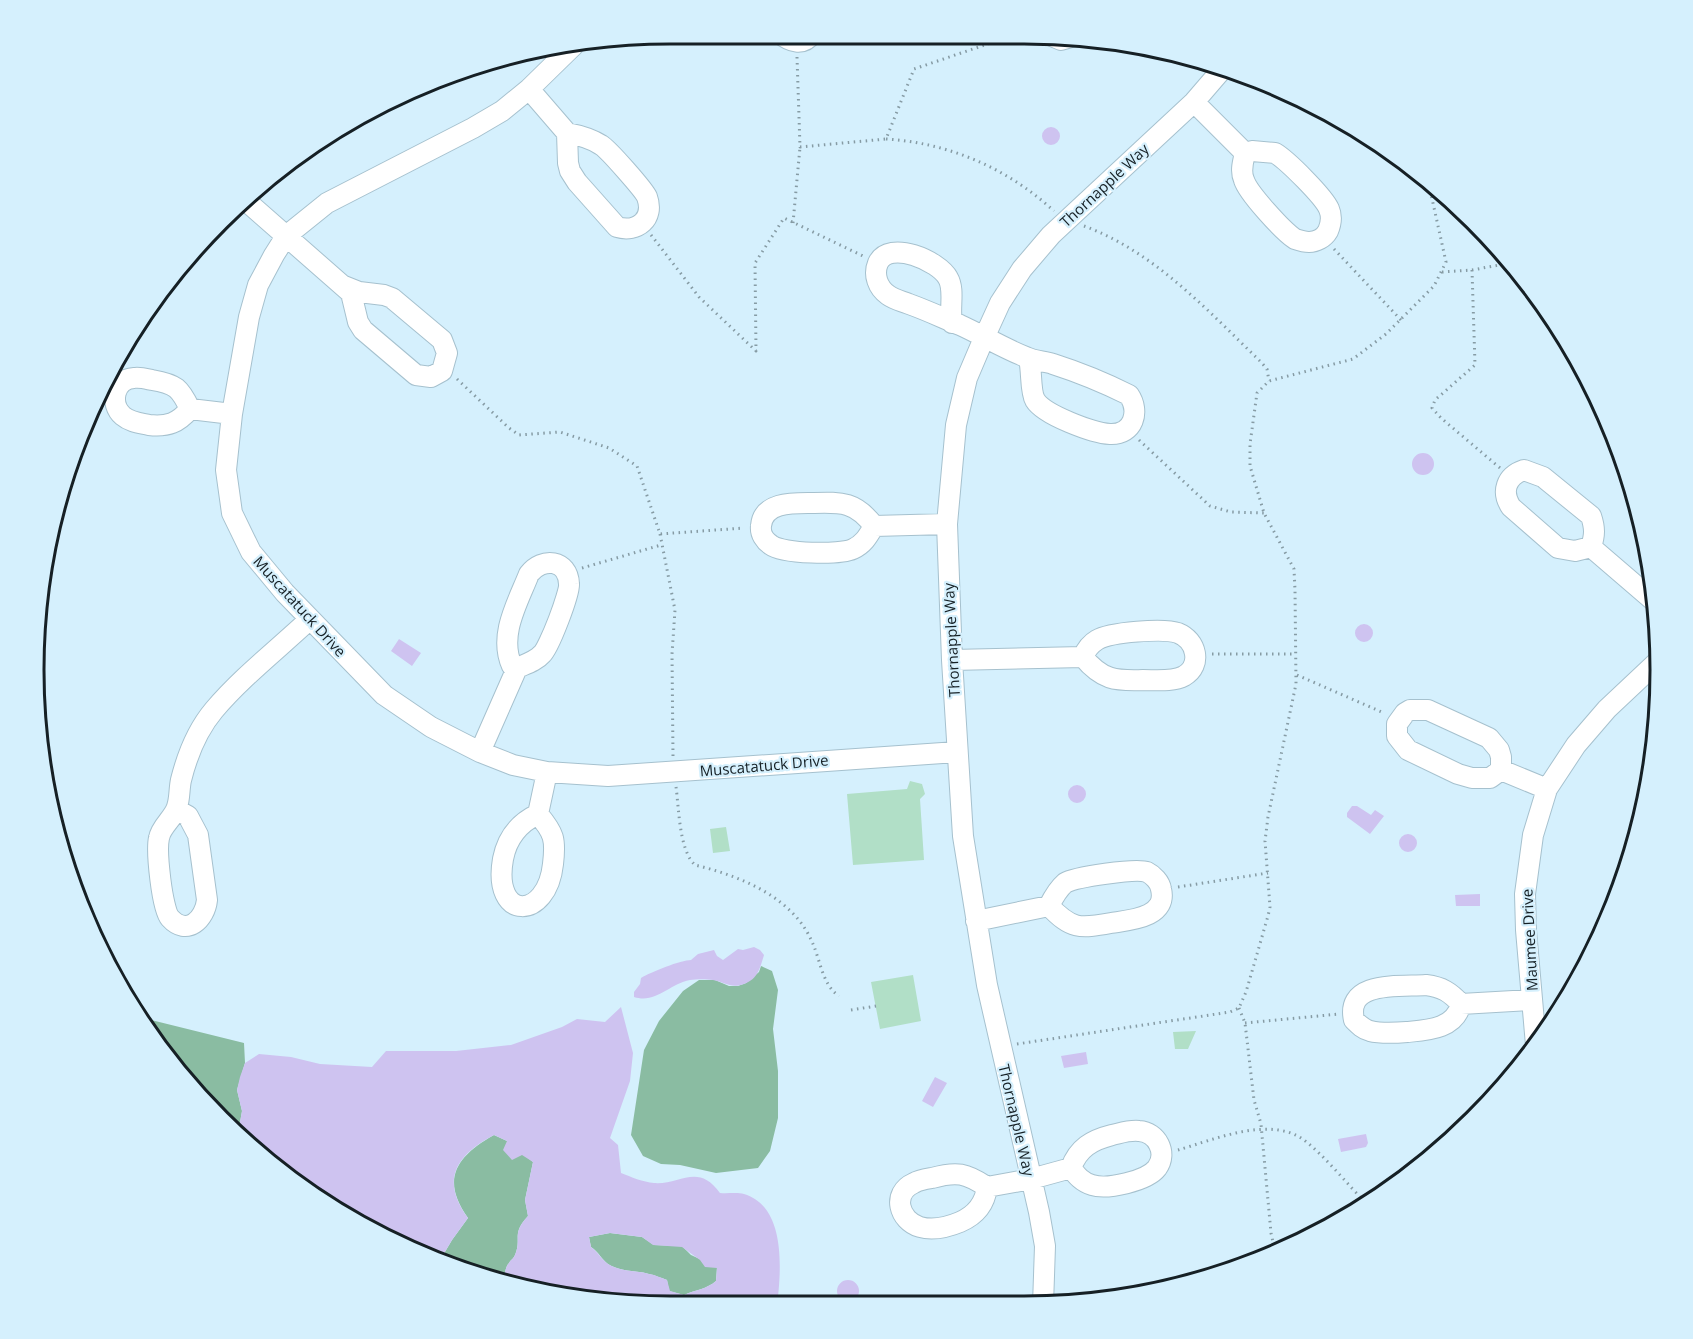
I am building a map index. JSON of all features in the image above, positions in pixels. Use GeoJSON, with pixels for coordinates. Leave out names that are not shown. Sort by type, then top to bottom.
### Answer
{"type":"FeatureCollection","features":[{"type":"Feature","properties":{"kind":"street","name":"Muscatatuck Drive"},"geometry":{"type":"LineString","coordinates":[[566,53],[502,111],[327,203],[286,236],[253,298],[232,414],[226,470],[232,513],[251,552],[269,575],[384,695],[432,727],[480,752],[513,765],[547,772],[608,776],[957,752]]}},
{"type":"Feature","properties":{"kind":"street","name":"Thornapple Way"},"geometry":{"type":"LineString","coordinates":[[1043,1295],[1045,1246],[987,985],[963,836],[946,524],[956,425],[968,378],[984,338],[1000,303],[1022,269],[1067,219],[1194,102],[1218,75]]}},
{"type":"Feature","properties":{"kind":"street"},"geometry":{"type":"LineString","coordinates":[[529,88],[567,133],[587,138],[603,146],[646,195],[649,207],[642,223],[634,228],[617,227],[578,182],[568,163],[567,133]]}},
{"type":"Feature","properties":{"kind":"street"},"geometry":{"type":"LineString","coordinates":[[1194,102],[1245,153]]}},
{"type":"Feature","properties":{"kind":"street"},"geometry":{"type":"LineString","coordinates":[[1252,151],[1275,153],[1319,195],[1330,210],[1331,219],[1330,227],[1323,237],[1309,242],[1296,240],[1266,210],[1245,183],[1242,166],[1245,153],[1252,151]]}},
{"type":"Feature","properties":{"kind":"street"},"geometry":{"type":"LineString","coordinates":[[251,205],[344,286],[353,297],[356,314],[363,330],[416,375],[431,377],[442,371],[447,353],[442,340],[392,298],[359,292],[344,286]]}},
{"type":"Feature","properties":{"kind":"street"},"geometry":{"type":"LineString","coordinates":[[952,322],[949,311],[951,291],[944,272],[917,257],[899,252],[889,252],[878,263],[876,278],[887,294],[895,299],[952,322],[1029,359],[1063,367],[1129,395],[1134,402],[1134,422],[1127,428],[1112,434],[1078,426],[1041,406],[1033,393],[1029,359]]}},
{"type":"Feature","properties":{"kind":"street"},"geometry":{"type":"LineString","coordinates":[[190,409],[232,414]]}},
{"type":"Feature","properties":{"kind":"street"},"geometry":{"type":"LineString","coordinates":[[1524,470],[1533,472],[1543,477],[1582,508],[1591,516],[1594,525],[1595,535],[1591,547],[1575,551],[1558,549],[1511,507],[1506,493],[1510,477],[1524,470]]}},
{"type":"Feature","properties":{"kind":"street"},"geometry":{"type":"LineString","coordinates":[[834,502],[860,510],[874,526],[867,539],[850,551],[821,552],[778,549],[763,538],[761,527],[762,518],[768,510],[778,506],[794,503],[834,502]]}},
{"type":"Feature","properties":{"kind":"street"},"geometry":{"type":"LineString","coordinates":[[874,526],[946,524]]}},
{"type":"Feature","properties":{"kind":"street"},"geometry":{"type":"LineString","coordinates":[[1591,547],[1644,593]]}},
{"type":"Feature","properties":{"kind":"street"},"geometry":{"type":"LineString","coordinates":[[480,752],[518,668],[536,660],[546,648],[568,592],[569,584],[566,573],[561,566],[552,562],[538,566],[529,574],[507,633],[506,646],[509,659],[512,666],[518,668]]}},
{"type":"Feature","properties":{"kind":"street"},"geometry":{"type":"LineString","coordinates":[[177,810],[188,816],[198,835],[207,900],[206,910],[201,919],[192,925],[181,925],[170,918],[163,904],[158,854],[159,836],[177,810],[188,756],[213,712],[310,619]]}},
{"type":"Feature","properties":{"kind":"street"},"geometry":{"type":"LineString","coordinates":[[1167,632],[1177,633],[1189,640],[1194,645],[1195,655],[1194,665],[1184,676],[1151,680],[1113,680],[1097,673],[1083,657],[1087,648],[1096,640],[1104,637],[1167,632]]}},
{"type":"Feature","properties":{"kind":"street"},"geometry":{"type":"LineString","coordinates":[[952,660],[1083,657]]}},
{"type":"Feature","properties":{"kind":"street","name":"Maumee Drive"},"geometry":{"type":"LineString","coordinates":[[1535,1030],[1526,930],[1526,877],[1533,835],[1547,789],[1576,744],[1607,709],[1650,669]]}},
{"type":"Feature","properties":{"kind":"street"},"geometry":{"type":"LineString","coordinates":[[1410,710],[1428,710],[1489,738],[1499,750],[1501,770],[1490,778],[1472,778],[1458,774],[1408,750],[1397,736],[1397,724],[1410,710]]}},
{"type":"Feature","properties":{"kind":"street"},"geometry":{"type":"LineString","coordinates":[[1501,770],[1547,789]]}},
{"type":"Feature","properties":{"kind":"street"},"geometry":{"type":"LineString","coordinates":[[538,814],[547,772]]}},
{"type":"Feature","properties":{"kind":"street"},"geometry":{"type":"LineString","coordinates":[[976,921],[1049,906],[1060,888],[1066,883],[1106,874],[1146,872],[1157,880],[1162,890],[1161,901],[1151,914],[1105,924],[1083,927],[1073,925],[1064,921],[1049,906]]}},
{"type":"Feature","properties":{"kind":"street"},"geometry":{"type":"LineString","coordinates":[[1461,1004],[1459,1011],[1450,1022],[1423,1031],[1391,1033],[1368,1031],[1354,1020],[1353,1013],[1357,997],[1368,990],[1381,987],[1426,985],[1440,987],[1461,1004],[1532,1000]]}},
{"type":"Feature","properties":{"kind":"street"},"geometry":{"type":"LineString","coordinates":[[1124,1131],[1140,1131],[1148,1134],[1160,1144],[1161,1162],[1148,1177],[1112,1186],[1094,1186],[1082,1181],[1071,1168],[1075,1157],[1093,1141],[1124,1131]]}},
{"type":"Feature","properties":{"kind":"street"},"geometry":{"type":"LineString","coordinates":[[987,1187],[1031,1179],[1071,1168]]}},
{"type":"Feature","properties":{"kind":"path"},"geometry":{"type":"LineString","coordinates":[[793,223],[800,147],[805,44]]}},
{"type":"Feature","properties":{"kind":"path"},"geometry":{"type":"LineString","coordinates":[[886,139],[914,69],[988,44]]}},
{"type":"Feature","properties":{"kind":"path"},"geometry":{"type":"LineString","coordinates":[[800,147],[886,139],[913,141],[974,158],[1014,179],[1067,219],[1093,229],[1166,272],[1262,362],[1267,369],[1269,381]]}},
{"type":"Feature","properties":{"kind":"path"},"geometry":{"type":"LineString","coordinates":[[1001,1046],[1230,1012],[1239,1008],[1246,992],[1270,907],[1266,841],[1268,818],[1292,710],[1296,674],[1294,569],[1264,513],[1250,466],[1250,444],[1257,393],[1269,381],[1353,359],[1386,334],[1434,286],[1446,262],[1431,195]]}},
{"type":"Feature","properties":{"kind":"path"},"geometry":{"type":"LineString","coordinates":[[642,223],[699,297],[756,351],[755,263],[784,218],[878,263]]}},
{"type":"Feature","properties":{"kind":"path"},"geometry":{"type":"LineString","coordinates":[[1323,237],[1401,320]]}},
{"type":"Feature","properties":{"kind":"path"},"geometry":{"type":"LineString","coordinates":[[1442,272],[1500,265]]}},
{"type":"Feature","properties":{"kind":"path"},"geometry":{"type":"LineString","coordinates":[[1472,270],[1475,365],[1434,400],[1432,408],[1510,477]]}},
{"type":"Feature","properties":{"kind":"path"},"geometry":{"type":"LineString","coordinates":[[444,367],[519,435],[560,432],[609,448],[637,466],[660,534],[675,610],[672,654],[674,773],[684,843],[695,865],[739,878],[781,903],[795,916],[810,935],[829,985],[839,996]]}},
{"type":"Feature","properties":{"kind":"path"},"geometry":{"type":"LineString","coordinates":[[1127,428],[1210,506],[1231,512],[1264,513]]}},
{"type":"Feature","properties":{"kind":"path"},"geometry":{"type":"LineString","coordinates":[[660,534],[761,527]]}},
{"type":"Feature","properties":{"kind":"path"},"geometry":{"type":"LineString","coordinates":[[566,573],[661,545]]}},
{"type":"Feature","properties":{"kind":"path"},"geometry":{"type":"LineString","coordinates":[[1195,655],[1296,654]]}},
{"type":"Feature","properties":{"kind":"path"},"geometry":{"type":"LineString","coordinates":[[1296,674],[1399,720]]}},
{"type":"Feature","properties":{"kind":"path"},"geometry":{"type":"LineString","coordinates":[[1162,890],[1268,873]]}},
{"type":"Feature","properties":{"kind":"path"},"geometry":{"type":"LineString","coordinates":[[851,1010],[876,1006]]}},
{"type":"Feature","properties":{"kind":"path"},"geometry":{"type":"LineString","coordinates":[[1239,1008],[1245,1023],[1254,1100],[1261,1128],[1273,1243]]}},
{"type":"Feature","properties":{"kind":"path"},"geometry":{"type":"LineString","coordinates":[[1245,1023],[1353,1013]]}},
{"type":"Feature","properties":{"kind":"path"},"geometry":{"type":"LineString","coordinates":[[1162,1155],[1261,1128],[1293,1133],[1303,1140],[1360,1197]]}},
{"type":"Feature","properties":{"kind":"green space"},"geometry":{"type":"Polygon","coordinates":[[[910,781],[922,784],[925,794],[920,799],[924,860],[853,865],[847,794],[907,789],[910,781]]]}},
{"type":"Feature","properties":{"kind":"green space"},"geometry":{"type":"Polygon","coordinates":[[[726,827],[730,851],[713,853],[710,829],[726,827]]]}},
{"type":"Feature","properties":{"kind":"green space"},"geometry":{"type":"Polygon","coordinates":[[[761,966],[772,971],[778,990],[773,1029],[778,1071],[778,1118],[770,1151],[758,1168],[716,1173],[680,1165],[661,1164],[643,1156],[631,1135],[644,1050],[659,1021],[683,991],[699,980],[715,980],[729,986],[738,986],[746,983],[759,972],[761,966]]]}},
{"type":"Feature","properties":{"kind":"green space"},"geometry":{"type":"Polygon","coordinates":[[[913,975],[921,1021],[880,1029],[871,982],[913,975]]]}},
{"type":"Feature","properties":{"kind":"green space"},"geometry":{"type":"Polygon","coordinates":[[[151,1020],[244,1043],[245,1063],[237,1090],[242,1111],[240,1124],[199,1082],[151,1020]]]}},
{"type":"Feature","properties":{"kind":"green space"},"geometry":{"type":"Polygon","coordinates":[[[1196,1031],[1188,1049],[1175,1049],[1173,1032],[1196,1031]]]}},
{"type":"Feature","properties":{"kind":"green space"},"geometry":{"type":"Polygon","coordinates":[[[494,1135],[507,1141],[533,1162],[525,1200],[528,1216],[518,1232],[517,1249],[505,1273],[444,1253],[468,1218],[455,1192],[454,1180],[457,1170],[470,1151],[494,1135]]]}},
{"type":"Feature","properties":{"kind":"green space"},"geometry":{"type":"Polygon","coordinates":[[[610,1233],[642,1237],[654,1245],[682,1246],[691,1255],[717,1267],[716,1281],[705,1288],[684,1295],[669,1291],[667,1280],[651,1274],[613,1267],[591,1247],[589,1237],[610,1233]]]}},
{"type":"Feature","properties":{"kind":"shaded area"},"geometry":{"type":"Polygon","coordinates":[[[1047,127],[1055,127],[1060,132],[1058,143],[1047,145],[1042,140],[1042,132],[1047,127]]]}},
{"type":"Feature","properties":{"kind":"shaded area"},"geometry":{"type":"Polygon","coordinates":[[[1423,453],[1431,456],[1434,464],[1431,472],[1423,475],[1415,472],[1412,464],[1415,456],[1423,453]]]}},
{"type":"Feature","properties":{"kind":"shaded area"},"geometry":{"type":"Polygon","coordinates":[[[1360,624],[1368,624],[1373,629],[1371,640],[1360,642],[1355,637],[1355,629],[1360,624]]]}},
{"type":"Feature","properties":{"kind":"shaded area"},"geometry":{"type":"Polygon","coordinates":[[[399,639],[421,653],[412,666],[391,651],[399,639]]]}},
{"type":"Feature","properties":{"kind":"shaded area"},"geometry":{"type":"Polygon","coordinates":[[[1077,785],[1083,788],[1086,794],[1083,800],[1077,803],[1071,800],[1068,794],[1071,788],[1077,785]]]}},
{"type":"Feature","properties":{"kind":"shaded area"},"geometry":{"type":"Polygon","coordinates":[[[1352,806],[1357,806],[1371,815],[1375,810],[1384,816],[1370,834],[1347,817],[1352,806]]]}},
{"type":"Feature","properties":{"kind":"shaded area"},"geometry":{"type":"Polygon","coordinates":[[[1408,834],[1414,837],[1417,843],[1414,849],[1408,852],[1402,849],[1399,843],[1402,837],[1408,834]]]}},
{"type":"Feature","properties":{"kind":"shaded area"},"geometry":{"type":"Polygon","coordinates":[[[1480,894],[1480,906],[1456,906],[1455,895],[1480,894]]]}},
{"type":"Feature","properties":{"kind":"shaded area"},"geometry":{"type":"Polygon","coordinates":[[[754,947],[764,955],[760,969],[749,982],[732,985],[713,980],[693,980],[682,982],[656,996],[634,997],[641,978],[659,970],[714,950],[723,960],[738,949],[754,947]]]}},
{"type":"Feature","properties":{"kind":"shaded area"},"geometry":{"type":"Polygon","coordinates":[[[621,1007],[633,1053],[630,1081],[610,1138],[618,1145],[621,1173],[654,1183],[696,1177],[712,1184],[720,1193],[744,1194],[758,1201],[768,1212],[778,1242],[780,1276],[778,1296],[670,1296],[629,1294],[588,1290],[505,1273],[517,1249],[518,1232],[528,1216],[525,1200],[533,1162],[522,1155],[512,1160],[503,1150],[507,1141],[494,1135],[470,1151],[456,1170],[455,1192],[468,1218],[444,1253],[356,1212],[288,1166],[240,1124],[242,1111],[237,1090],[240,1077],[245,1063],[259,1054],[291,1057],[320,1064],[372,1067],[386,1051],[456,1051],[511,1045],[562,1027],[577,1019],[605,1022],[621,1007]],[[610,1233],[589,1237],[591,1247],[608,1264],[652,1274],[667,1280],[670,1291],[684,1295],[705,1288],[716,1281],[717,1268],[705,1267],[700,1260],[682,1247],[653,1245],[642,1237],[610,1233]]]}},
{"type":"Feature","properties":{"kind":"shaded area"},"geometry":{"type":"Polygon","coordinates":[[[1086,1052],[1088,1064],[1064,1068],[1061,1056],[1086,1052]]]}},
{"type":"Feature","properties":{"kind":"shaded area"},"geometry":{"type":"Polygon","coordinates":[[[935,1077],[947,1083],[933,1107],[922,1101],[935,1077]]]}},
{"type":"Feature","properties":{"kind":"shaded area"},"geometry":{"type":"Polygon","coordinates":[[[1366,1134],[1368,1143],[1366,1147],[1341,1152],[1338,1139],[1366,1134]]]}},
{"type":"Feature","properties":{"kind":"shaded area"},"geometry":{"type":"Polygon","coordinates":[[[844,1281],[852,1281],[858,1287],[858,1296],[838,1295],[838,1287],[844,1281]]]}}]}
